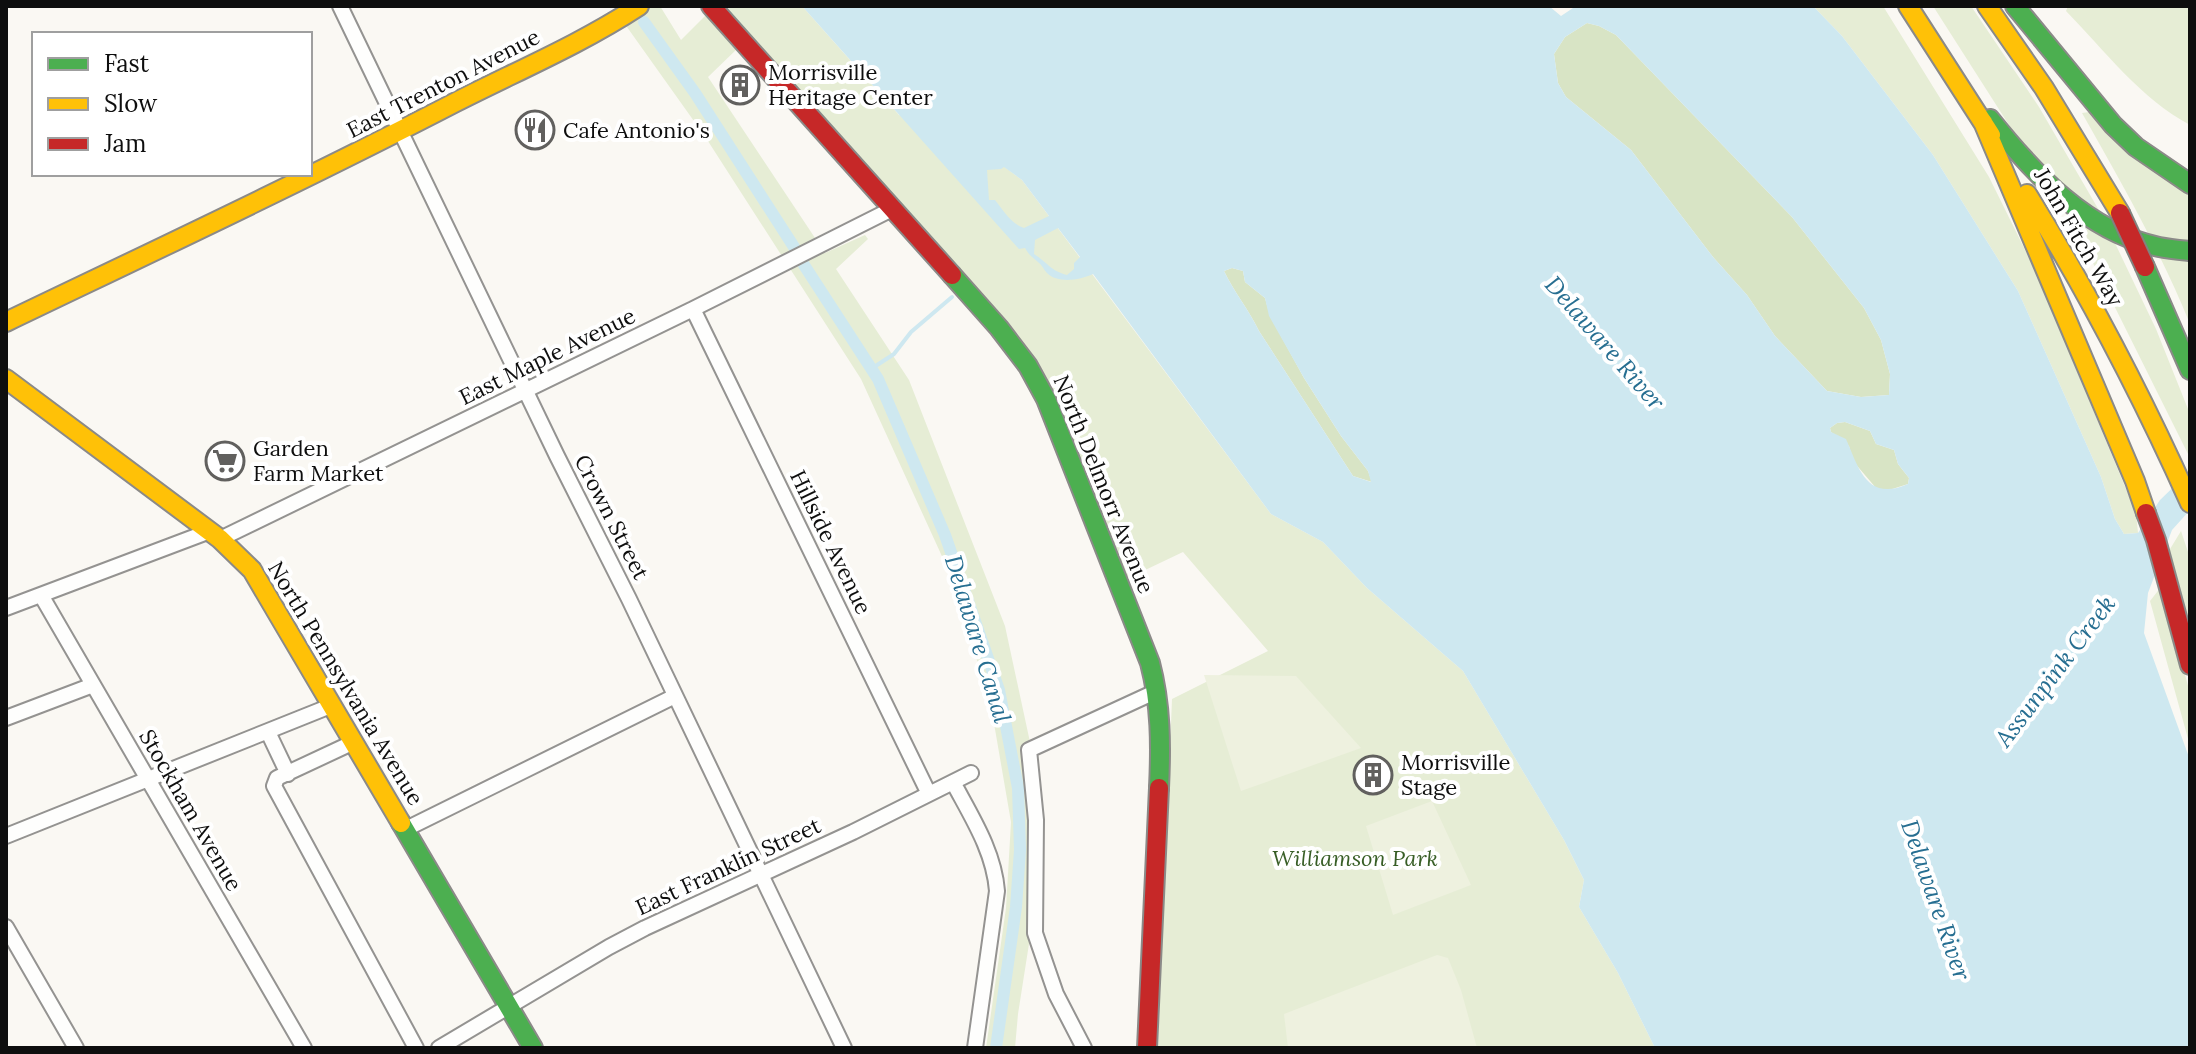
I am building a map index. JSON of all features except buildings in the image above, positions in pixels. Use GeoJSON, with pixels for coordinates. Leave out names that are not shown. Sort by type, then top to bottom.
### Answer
{"type":"FeatureCollection","features":[{"type":"Feature","properties":{"kind":"main road","name":"East Trenton Avenue"},"geometry":{"type":"LineString","coordinates":[[312,174],[614,23],[639,6]]}},
{"type":"Feature","properties":{"kind":"main road","name":"North Delmorr Avenue"},"geometry":{"type":"LineString","coordinates":[[711,6],[1005,335],[1042,390],[1145,648],[1157,691],[1161,749],[1147,1048]]}},
{"type":"Feature","properties":{"kind":"main road","name":"John Fitch Way"},"geometry":{"type":"LineString","coordinates":[[1908,6],[2075,272],[2158,433],[2190,503]]}},
{"type":"Feature","properties":{"kind":"main road","name":"John Fitch Way"},"geometry":{"type":"LineString","coordinates":[[1987,6],[2044,88],[2120,213],[2190,370]]}},
{"type":"Feature","properties":{"kind":"main road"},"geometry":{"type":"LineString","coordinates":[[2015,6],[2113,125],[2136,147],[2190,184]]}},
{"type":"Feature","properties":{"kind":"main road"},"geometry":{"type":"LineString","coordinates":[[1934,47],[2039,176],[2075,207],[2114,232],[2147,246],[2190,251]]}},
{"type":"Feature","properties":{"kind":"main road"},"geometry":{"type":"LineString","coordinates":[[1983,122],[2135,481],[2156,540],[2190,665]]}},
{"type":"Feature","properties":{"kind":"main road","name":"East Trenton Avenue"},"geometry":{"type":"LineString","coordinates":[[6,322],[308,176]]}},
{"type":"Feature","properties":{"kind":"main road","name":"North Pennsylvania Avenue"},"geometry":{"type":"LineString","coordinates":[[6,379],[215,535],[236,552],[262,584],[533,1048]]}},
{"type":"Feature","properties":{"kind":"street","name":"Crown Street"},"geometry":{"type":"LineString","coordinates":[[340,6],[844,1048]]}},
{"type":"Feature","properties":{"kind":"street","name":"East Maple Avenue"},"geometry":{"type":"LineString","coordinates":[[6,608],[215,535],[526,391],[892,209]]}},
{"type":"Feature","properties":{"kind":"street","name":"Hillside Avenue"},"geometry":{"type":"LineString","coordinates":[[693,309],[929,794]]}},
{"type":"Feature","properties":{"kind":"street","name":"Stockham Avenue"},"geometry":{"type":"LineString","coordinates":[[41,595],[304,1048]]}},
{"type":"Feature","properties":{"kind":"street"},"geometry":{"type":"LineString","coordinates":[[6,718],[93,685]]}},
{"type":"Feature","properties":{"kind":"street"},"geometry":{"type":"LineString","coordinates":[[1084,1048],[1056,994],[1035,933],[1036,820],[1029,750],[1157,691]]}},
{"type":"Feature","properties":{"kind":"street"},"geometry":{"type":"LineString","coordinates":[[406,829],[675,696]]}},
{"type":"Feature","properties":{"kind":"street"},"geometry":{"type":"LineString","coordinates":[[6,836],[333,705]]}},
{"type":"Feature","properties":{"kind":"street"},"geometry":{"type":"LineString","coordinates":[[268,732],[288,774]]}},
{"type":"Feature","properties":{"kind":"street"},"geometry":{"type":"LineString","coordinates":[[354,742],[277,778],[274,786],[416,1048]]}},
{"type":"Feature","properties":{"kind":"street","name":"East Franklin Street"},"geometry":{"type":"LineString","coordinates":[[439,1048],[609,947],[971,773]]}},
{"type":"Feature","properties":{"kind":"street"},"geometry":{"type":"LineString","coordinates":[[953,782],[985,844],[997,891],[975,1048]]}},
{"type":"Feature","properties":{"kind":"street"},"geometry":{"type":"LineString","coordinates":[[6,927],[76,1048]]}},
{"type":"Feature","properties":{"kind":"green space"},"geometry":{"type":"Polygon","coordinates":[[[612,6],[660,6],[681,40],[707,14],[738,48],[708,77],[825,253],[865,235],[868,239],[836,269],[909,380],[1005,626],[1036,770],[1039,880],[1015,1048],[986,1048],[1006,908],[1011,822],[991,706],[951,576],[861,379],[706,138],[612,6]]]}},
{"type":"Feature","properties":{"kind":"green space","name":"Williamson Park"},"geometry":{"type":"Polygon","coordinates":[[[711,6],[802,6],[899,115],[939,129],[982,150],[1022,180],[1271,514],[1323,542],[1367,588],[1463,671],[1564,840],[1584,880],[1579,907],[1618,973],[1655,1048],[1158,1048],[1172,699],[1268,651],[1183,552],[1120,582],[1048,404],[969,294],[711,6]]]}},
{"type":"Feature","properties":{"kind":"green space"},"geometry":{"type":"Polygon","coordinates":[[[1813,6],[1883,6],[1989,177],[2034,268],[2136,513],[2138,533],[2124,534],[2115,519],[2101,477],[2018,291],[1933,155],[1842,36],[1813,6]]]}},
{"type":"Feature","properties":{"kind":"green space"},"geometry":{"type":"Polygon","coordinates":[[[1933,6],[1971,6],[2039,107],[2100,212],[2056,181],[2016,136],[1933,6]]]}},
{"type":"Feature","properties":{"kind":"green space"},"geometry":{"type":"Polygon","coordinates":[[[2068,6],[2190,6],[2190,125],[2155,102],[2124,73],[2066,11],[2068,6]]]}},
{"type":"Feature","properties":{"kind":"green space"},"geometry":{"type":"Polygon","coordinates":[[[1587,23],[1616,35],[1792,217],[1864,308],[1881,340],[1890,374],[1889,395],[1861,397],[1827,391],[1775,336],[1747,295],[1713,257],[1631,150],[1566,97],[1558,83],[1554,54],[1565,37],[1587,23]]]}},
{"type":"Feature","properties":{"kind":"green space"},"geometry":{"type":"Polygon","coordinates":[[[2089,112],[2190,190],[2190,324],[2153,243],[2082,113],[2089,112]]]}},
{"type":"Feature","properties":{"kind":"green space"},"geometry":{"type":"Polygon","coordinates":[[[2085,222],[2114,241],[2156,329],[2190,414],[2190,458],[2074,225],[2085,222]]]}},
{"type":"Feature","properties":{"kind":"green space"},"geometry":{"type":"Polygon","coordinates":[[[1232,268],[1243,271],[1245,282],[1265,298],[1270,316],[1304,378],[1341,436],[1368,471],[1372,482],[1353,476],[1232,286],[1224,271],[1232,268]]]}},
{"type":"Feature","properties":{"kind":"green space"},"geometry":{"type":"Polygon","coordinates":[[[1845,422],[1870,431],[1876,444],[1894,450],[1898,464],[1909,478],[1908,484],[1886,491],[1876,488],[1853,461],[1849,446],[1831,432],[1830,428],[1837,423],[1845,422]]]}},
{"type":"Feature","properties":{"kind":"green space"},"geometry":{"type":"Polygon","coordinates":[[[2181,531],[2190,558],[2190,637],[2167,554],[2181,531]]]}},
{"type":"Feature","properties":{"kind":"green space"},"geometry":{"type":"Polygon","coordinates":[[[2161,587],[2190,693],[2190,746],[2150,601],[2161,587]]]}},
{"type":"Feature","properties":{"kind":"green space"},"geometry":{"type":"Polygon","coordinates":[[[1204,675],[1296,676],[1361,748],[1241,791],[1204,675]]]}},
{"type":"Feature","properties":{"kind":"green space"},"geometry":{"type":"Polygon","coordinates":[[[1432,801],[1471,885],[1393,915],[1366,826],[1432,801]]]}},
{"type":"Feature","properties":{"kind":"green space"},"geometry":{"type":"Polygon","coordinates":[[[1437,955],[1448,958],[1461,990],[1477,1048],[1288,1048],[1284,1014],[1437,955]]]}},
{"type":"Feature","properties":{"kind":"water"},"geometry":{"type":"Polygon","coordinates":[[[802,6],[1549,6],[1561,16],[1576,6],[1813,6],[1842,36],[1933,155],[2018,291],[2124,534],[2138,533],[2160,500],[2190,471],[2190,510],[2172,530],[2148,593],[2144,633],[2190,760],[2190,1048],[1655,1048],[1618,973],[1579,907],[1584,880],[1564,840],[1463,671],[1367,588],[1323,542],[1271,514],[1093,274],[1076,279],[1057,279],[1047,273],[1025,248],[1019,249],[802,6]],[[1587,23],[1565,37],[1554,54],[1558,83],[1566,97],[1631,150],[1713,257],[1747,295],[1775,336],[1827,391],[1861,397],[1889,395],[1890,374],[1881,340],[1864,308],[1792,217],[1616,35],[1587,23]],[[1004,167],[987,170],[989,200],[995,200],[1011,220],[1024,228],[1049,216],[1022,180],[1004,167]],[[1058,228],[1035,240],[1034,254],[1053,269],[1067,275],[1074,269],[1074,263],[1080,257],[1058,228]],[[1232,268],[1224,271],[1353,476],[1371,482],[1368,471],[1341,436],[1304,378],[1269,316],[1265,298],[1245,282],[1243,271],[1232,268]],[[1845,422],[1830,428],[1831,432],[1846,439],[1866,480],[1874,486],[1883,489],[1908,484],[1909,478],[1898,464],[1894,450],[1876,444],[1870,431],[1845,422]]]}},
{"type":"Feature","properties":{"kind":"waterway","name":"Delaware Canal"},"geometry":{"type":"LineString","coordinates":[[644,22],[695,93],[794,247]]}},
{"type":"Feature","properties":{"kind":"waterway","name":"Delaware Canal"},"geometry":{"type":"LineString","coordinates":[[804,265],[878,379],[945,535],[999,690],[1018,788],[1020,850],[1016,907],[996,1048]]}},
{"type":"Feature","properties":{"kind":"waterway"},"geometry":{"type":"LineString","coordinates":[[871,369],[894,354],[911,332],[952,297]]}},
{"type":"Feature","properties":{"kind":"traffic: fast"},"geometry":{"type":"LineString","coordinates":[[2015,6],[2113,125],[2136,147],[2190,184]]}},
{"type":"Feature","properties":{"kind":"traffic: fast"},"geometry":{"type":"LineString","coordinates":[[1990,119],[2044,180],[2085,214],[2133,239],[2159,247],[2190,251]]}},
{"type":"Feature","properties":{"kind":"traffic: fast"},"geometry":{"type":"LineString","coordinates":[[2145,267],[2190,370]]}},
{"type":"Feature","properties":{"kind":"traffic: fast"},"geometry":{"type":"LineString","coordinates":[[952,275],[1028,366],[1046,399],[1150,663],[1159,725],[1159,788]]}},
{"type":"Feature","properties":{"kind":"traffic: fast"},"geometry":{"type":"LineString","coordinates":[[401,823],[533,1048]]}},
{"type":"Feature","properties":{"kind":"traffic: slow"},"geometry":{"type":"LineString","coordinates":[[312,174],[549,57],[639,6]]}},
{"type":"Feature","properties":{"kind":"traffic: slow"},"geometry":{"type":"LineString","coordinates":[[1908,6],[1991,135]]}},
{"type":"Feature","properties":{"kind":"traffic: slow"},"geometry":{"type":"LineString","coordinates":[[1987,6],[2044,88],[2120,213]]}},
{"type":"Feature","properties":{"kind":"traffic: slow"},"geometry":{"type":"LineString","coordinates":[[1983,122],[2146,513]]}},
{"type":"Feature","properties":{"kind":"traffic: slow"},"geometry":{"type":"LineString","coordinates":[[6,322],[308,176]]}},
{"type":"Feature","properties":{"kind":"traffic: slow"},"geometry":{"type":"LineString","coordinates":[[2027,194],[2114,346],[2190,503]]}},
{"type":"Feature","properties":{"kind":"traffic: slow"},"geometry":{"type":"LineString","coordinates":[[6,379],[220,539],[252,570],[401,823]]}},
{"type":"Feature","properties":{"kind":"traffic: jam"},"geometry":{"type":"LineString","coordinates":[[711,6],[952,275]]}},
{"type":"Feature","properties":{"kind":"traffic: jam"},"geometry":{"type":"LineString","coordinates":[[2120,213],[2145,267]]}},
{"type":"Feature","properties":{"kind":"traffic: jam"},"geometry":{"type":"LineString","coordinates":[[2146,513],[2190,665]]}},
{"type":"Feature","properties":{"kind":"traffic: jam"},"geometry":{"type":"LineString","coordinates":[[1147,1048],[1159,788]]}},
{"type":"Feature","properties":{"kind":"place","name":"Morrisville Heritage Center"},"geometry":{"type":"Point","coordinates":[740,85]}},
{"type":"Feature","properties":{"kind":"place","name":"Cafe Antonio's"},"geometry":{"type":"Point","coordinates":[535,130]}},
{"type":"Feature","properties":{"kind":"place","name":"Garden Farm Market"},"geometry":{"type":"Point","coordinates":[225,461]}},
{"type":"Feature","properties":{"kind":"place","name":"Morrisville Stage"},"geometry":{"type":"Point","coordinates":[1373,775]}},
{"type":"Feature","properties":{"kind":"water label","name":"Delaware River"},"geometry":{"type":"Point","coordinates":[1605,343]}},
{"type":"Feature","properties":{"kind":"water label","name":"Assunpink Creek"},"geometry":{"type":"Point","coordinates":[2055,671]}},
{"type":"Feature","properties":{"kind":"water label","name":"Delaware River"},"geometry":{"type":"Point","coordinates":[1936,900]}}]}
